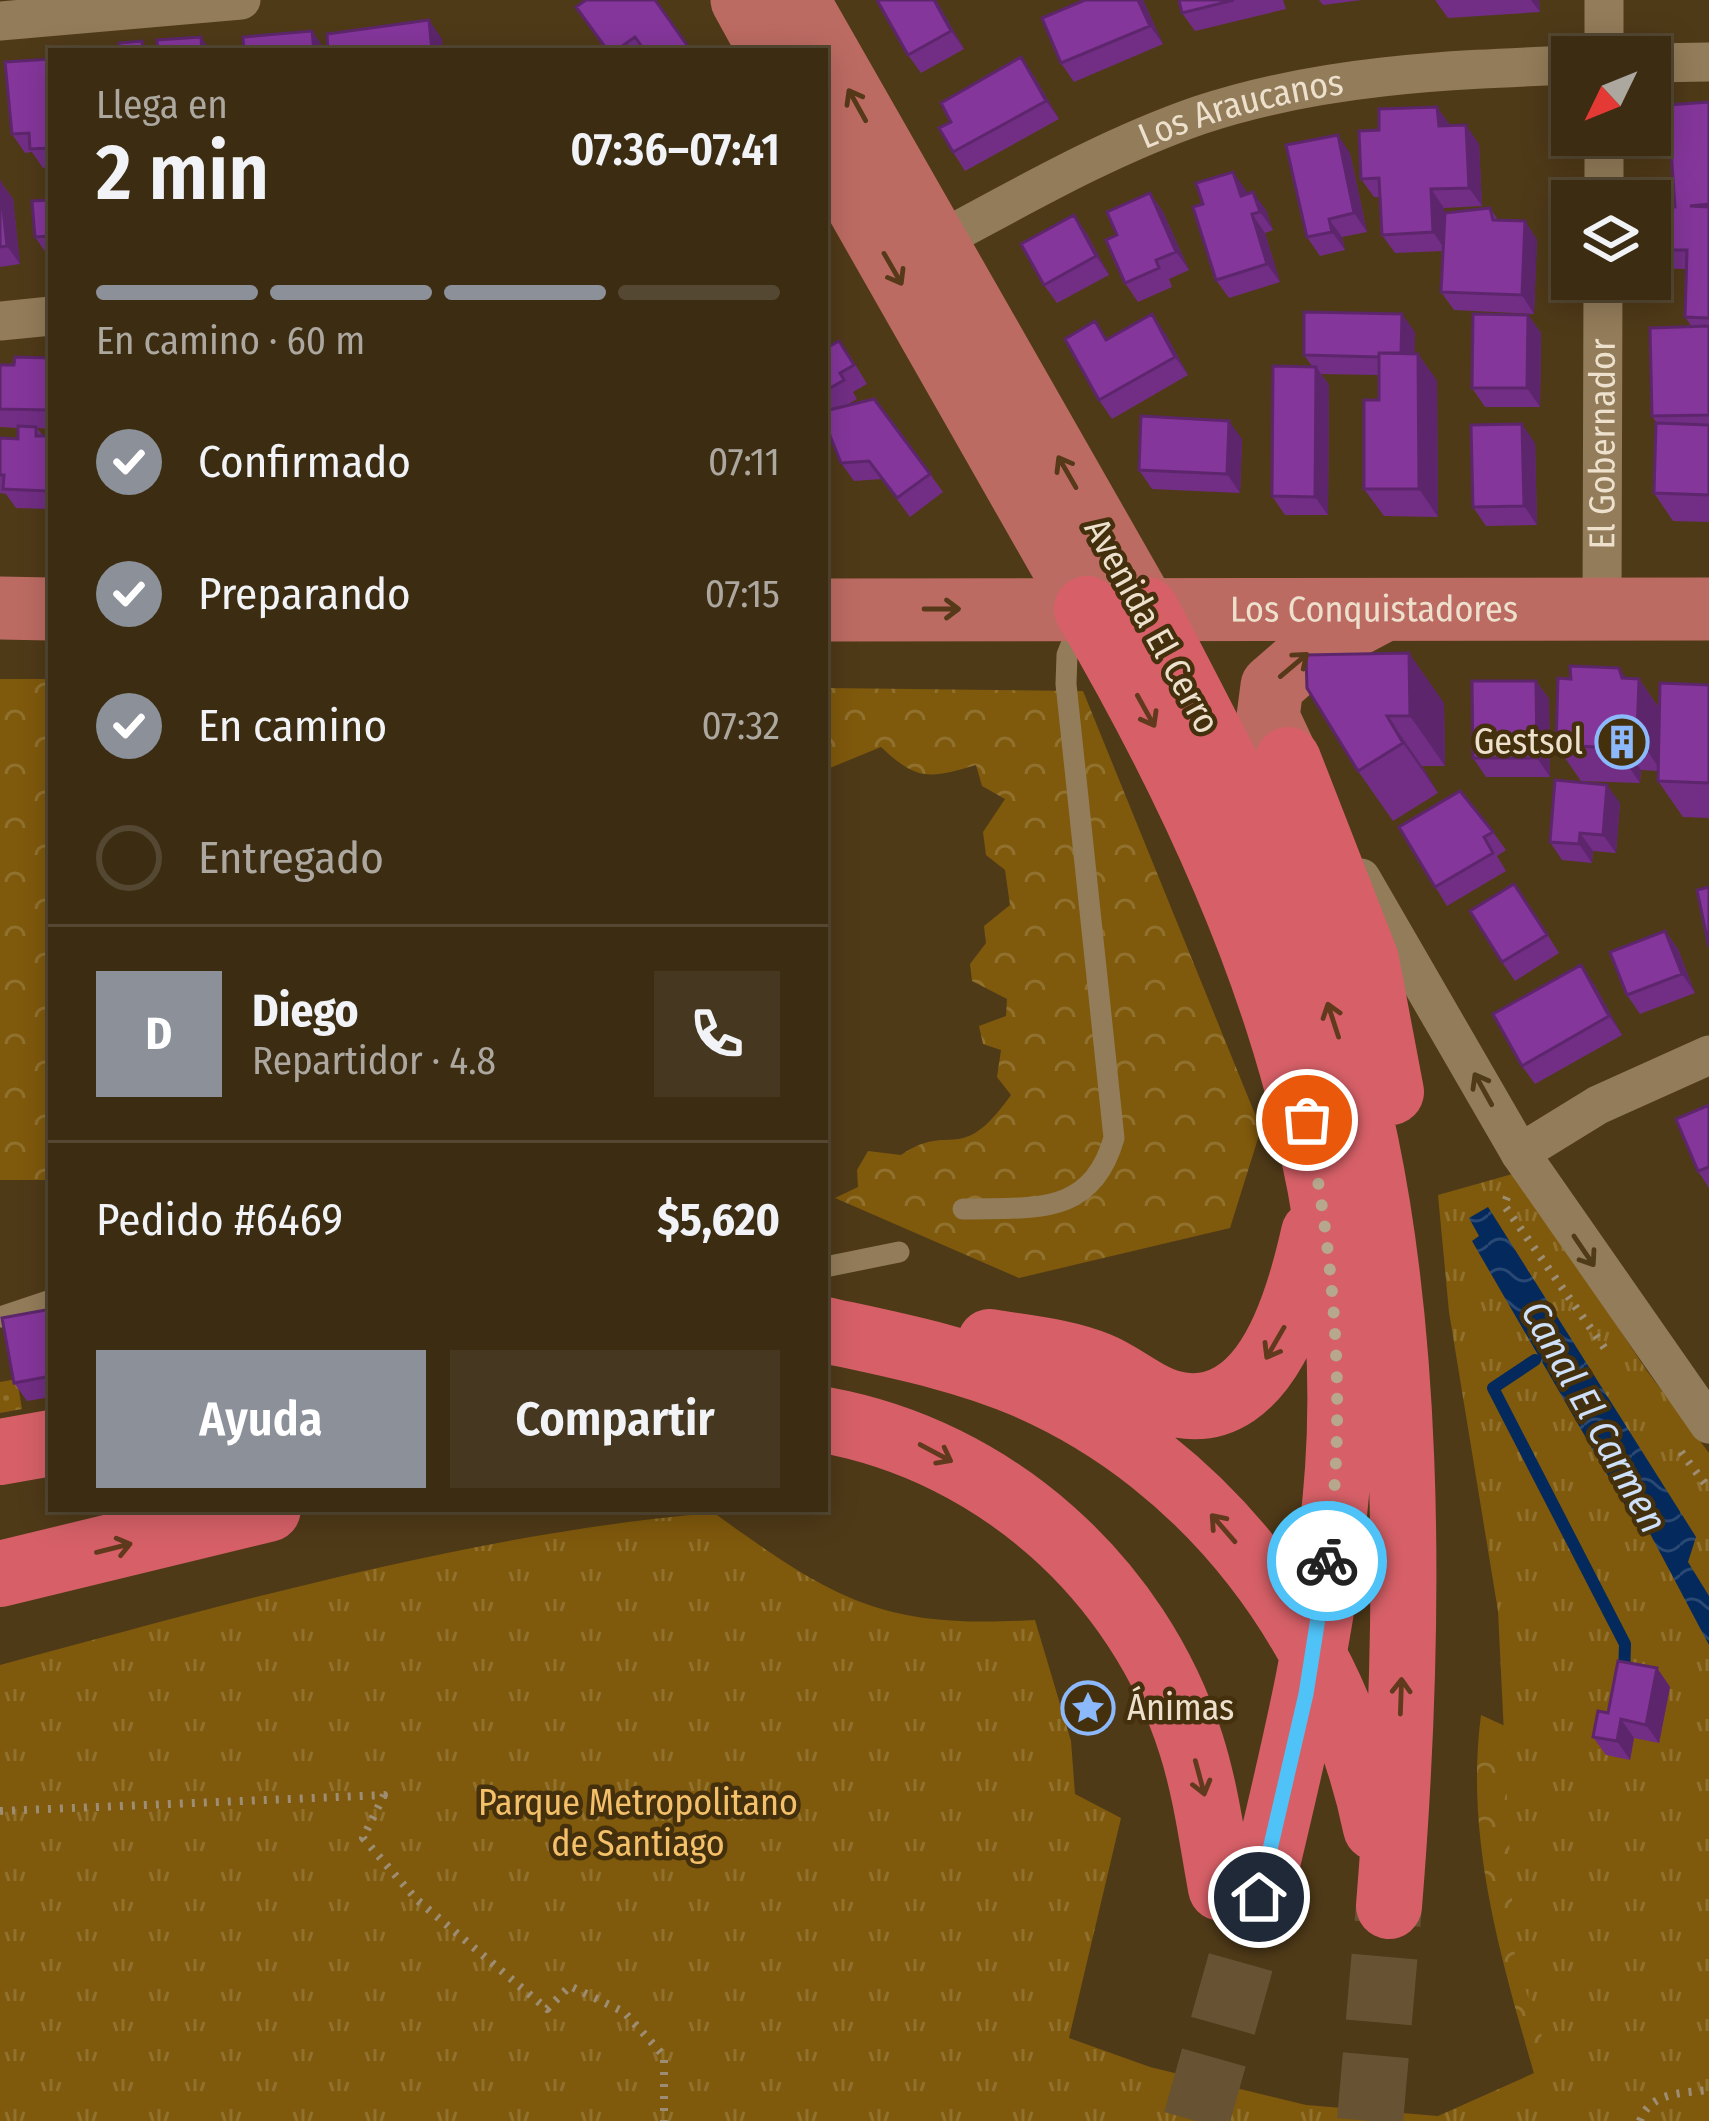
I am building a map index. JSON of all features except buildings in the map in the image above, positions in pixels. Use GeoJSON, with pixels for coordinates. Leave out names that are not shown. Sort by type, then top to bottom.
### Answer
{"type":"FeatureCollection","features":[{"type":"Feature","properties":{"kind":"highway","name":"Avenida El Cerro"},"geometry":{"type":"LineString","coordinates":[[828,1421],[919,1443],[1034,1513],[1078,1555],[1120,1607],[1190,1740],[1240,1892],[1306,1694],[1338,1466],[1338,1389],[1321,1192],[1288,1049],[1238,900],[1183,781],[1117,610]]}},
{"type":"Feature","properties":{"kind":"highway","name":"Avenida El Cerro"},"geometry":{"type":"LineString","coordinates":[[1117,610],[1249,808],[1311,955],[1353,1086],[1388,1299]]}},
{"type":"Feature","properties":{"kind":"highway"},"geometry":{"type":"LineString","coordinates":[[828,1331],[936,1354],[1025,1385],[1114,1432],[1195,1497],[1288,1613],[1350,1730],[1390,1901],[1403,1664],[1388,1299],[1395,1144],[1387,1052],[1350,910],[1288,760]]}},
{"type":"Feature","properties":{"kind":"highway"},"geometry":{"type":"LineString","coordinates":[[828,1330],[935,1333],[1036,1349],[1101,1366],[1168,1402],[1207,1405],[1246,1384],[1280,1338],[1301,1284],[1321,1192]]}},
{"type":"Feature","properties":{"kind":"highway"},"geometry":{"type":"LineString","coordinates":[[0,1452],[48,1444]]}},
{"type":"Feature","properties":{"kind":"highway"},"geometry":{"type":"LineString","coordinates":[[0,1574],[256,1512]]}},
{"type":"Feature","properties":{"kind":"main road"},"geometry":{"type":"LineString","coordinates":[[742,0],[768,48]]}},
{"type":"Feature","properties":{"kind":"main road","name":"Avenida El Cerro"},"geometry":{"type":"LineString","coordinates":[[797,0],[824,48]]}},
{"type":"Feature","properties":{"kind":"main road","name":"Avenida El Cerro"},"geometry":{"type":"LineString","coordinates":[[828,55],[935,243],[1117,610]]}},
{"type":"Feature","properties":{"kind":"main road","name":"Avenida El Cerro"},"geometry":{"type":"LineString","coordinates":[[828,163],[1117,610]]}},
{"type":"Feature","properties":{"kind":"main road"},"geometry":{"type":"LineString","coordinates":[[0,608],[48,609]]}},
{"type":"Feature","properties":{"kind":"main road"},"geometry":{"type":"LineString","coordinates":[[1288,760],[1268,717],[1272,686],[1321,644],[1387,609]]}},
{"type":"Feature","properties":{"kind":"main road","name":"Los Conquistadores"},"geometry":{"type":"LineString","coordinates":[[828,610],[1709,609]]}},
{"type":"Feature","properties":{"kind":"street"},"geometry":{"type":"LineString","coordinates":[[0,22],[241,0]]}},
{"type":"Feature","properties":{"kind":"street"},"geometry":{"type":"LineString","coordinates":[[1604,0],[1604,36]]}},
{"type":"Feature","properties":{"kind":"street"},"geometry":{"type":"LineString","coordinates":[[1671,63],[1709,62]]}},
{"type":"Feature","properties":{"kind":"street","name":"Los Araucanos"},"geometry":{"type":"LineString","coordinates":[[935,243],[1135,140],[1250,101],[1403,72],[1551,66]]}},
{"type":"Feature","properties":{"kind":"street","name":"El Gobernador"},"geometry":{"type":"LineString","coordinates":[[1602,608],[1603,300]]}},
{"type":"Feature","properties":{"kind":"street"},"geometry":{"type":"LineString","coordinates":[[0,321],[48,316]]}},
{"type":"Feature","properties":{"kind":"street"},"geometry":{"type":"LineString","coordinates":[[1288,760],[1520,1153],[1709,1424]]}},
{"type":"Feature","properties":{"kind":"street"},"geometry":{"type":"LineString","coordinates":[[1520,1153],[1598,1105],[1709,1055]]}},
{"type":"Feature","properties":{"kind":"lane"},"geometry":{"type":"LineString","coordinates":[[963,1209],[1032,1208],[1078,1197],[1105,1169],[1114,1138],[1066,684],[1067,655],[1117,610]]}},
{"type":"Feature","properties":{"kind":"lane"},"geometry":{"type":"LineString","coordinates":[[828,1266],[899,1252]]}},
{"type":"Feature","properties":{"kind":"lane"},"geometry":{"type":"LineString","coordinates":[[0,1317],[48,1301]]}},
{"type":"Feature","properties":{"kind":"path"},"geometry":{"type":"LineString","coordinates":[[0,1811],[384,1795],[363,1838],[416,1899],[547,2009],[570,1986],[624,2012],[664,2056],[664,2121]]}},
{"type":"Feature","properties":{"kind":"path"},"geometry":{"type":"LineString","coordinates":[[1640,2121],[1643,2111],[1666,2094],[1709,2090]]}},
{"type":"Feature","properties":{"kind":"green space"},"geometry":{"type":"Polygon","coordinates":[[[0,679],[48,679],[48,1180],[0,1180],[0,679]]]}},
{"type":"Feature","properties":{"kind":"green space"},"geometry":{"type":"Polygon","coordinates":[[[828,688],[1083,691],[1261,1129],[1230,1228],[1019,1278],[835,1198],[858,1187],[857,1170],[868,1151],[901,1155],[932,1141],[967,1137],[1011,1095],[997,1077],[1001,1050],[983,1044],[979,1026],[1006,1016],[1007,999],[972,981],[970,964],[986,943],[984,926],[1010,905],[1005,870],[986,855],[983,832],[1005,799],[982,786],[976,765],[924,774],[904,766],[881,747],[828,769],[828,688]]]}},
{"type":"Feature","properties":{"kind":"green space","name":"Parque Metropolitano de Santiago"},"geometry":{"type":"Polygon","coordinates":[[[1516,1173],[1647,1371],[1709,1453],[1709,2121],[0,2121],[0,1665],[445,1553],[625,1522],[714,1513],[794,1568],[862,1603],[937,1619],[1035,1620],[1071,1741],[1075,1794],[1121,1818],[1069,2038],[1150,2067],[1306,2105],[1438,2116],[1552,2065],[1515,1960],[1498,1611],[1449,1312],[1438,1195],[1516,1173]]]}},
{"type":"Feature","properties":{"kind":"green space"},"geometry":{"type":"Polygon","coordinates":[[[17,1379],[22,1409],[0,1413],[0,1382],[17,1379]]]}},
{"type":"Feature","properties":{"kind":"green space"},"geometry":{"type":"Polygon","coordinates":[[[1481,1715],[1534,1739],[1709,2121],[1539,2091],[1490,1905],[1478,1811],[1481,1715]]]}},
{"type":"Feature","properties":{"kind":"water","name":"Canal El Carmen"},"geometry":{"type":"Polygon","coordinates":[[[1488,1207],[1696,1537],[1688,1562],[1709,1596],[1709,1645],[1646,1526],[1637,1526],[1472,1241],[1479,1236],[1469,1218],[1488,1207]]]}},
{"type":"Feature","properties":{"kind":"waterway","name":"Canal El Carmen"},"geometry":{"type":"LineString","coordinates":[[1535,1360],[1493,1388],[1625,1644],[1624,1677]]}},
{"type":"Feature","properties":{"kind":"tunnel"},"geometry":{"type":"LineString","coordinates":[[1196,2121],[1259,1897]]}},
{"type":"Feature","properties":{"kind":"tunnel"},"geometry":{"type":"LineString","coordinates":[[1370,2121],[1389,1906]]}},
{"type":"Feature","properties":{"kind":"way so far"},"geometry":{"type":"LineString","coordinates":[[1307,1120],[1336,1312],[1338,1466],[1327,1561]]}},
{"type":"Feature","properties":{"kind":"place","name":"Gestsol"},"geometry":{"type":"Point","coordinates":[1622,742]}},
{"type":"Feature","properties":{"kind":"place","name":"Ánimas"},"geometry":{"type":"Point","coordinates":[1088,1708]}},
{"type":"Feature","properties":{"kind":"route"},"geometry":{"type":"LineString","coordinates":[[1259,1897],[1306,1694],[1327,1561]]}}]}
